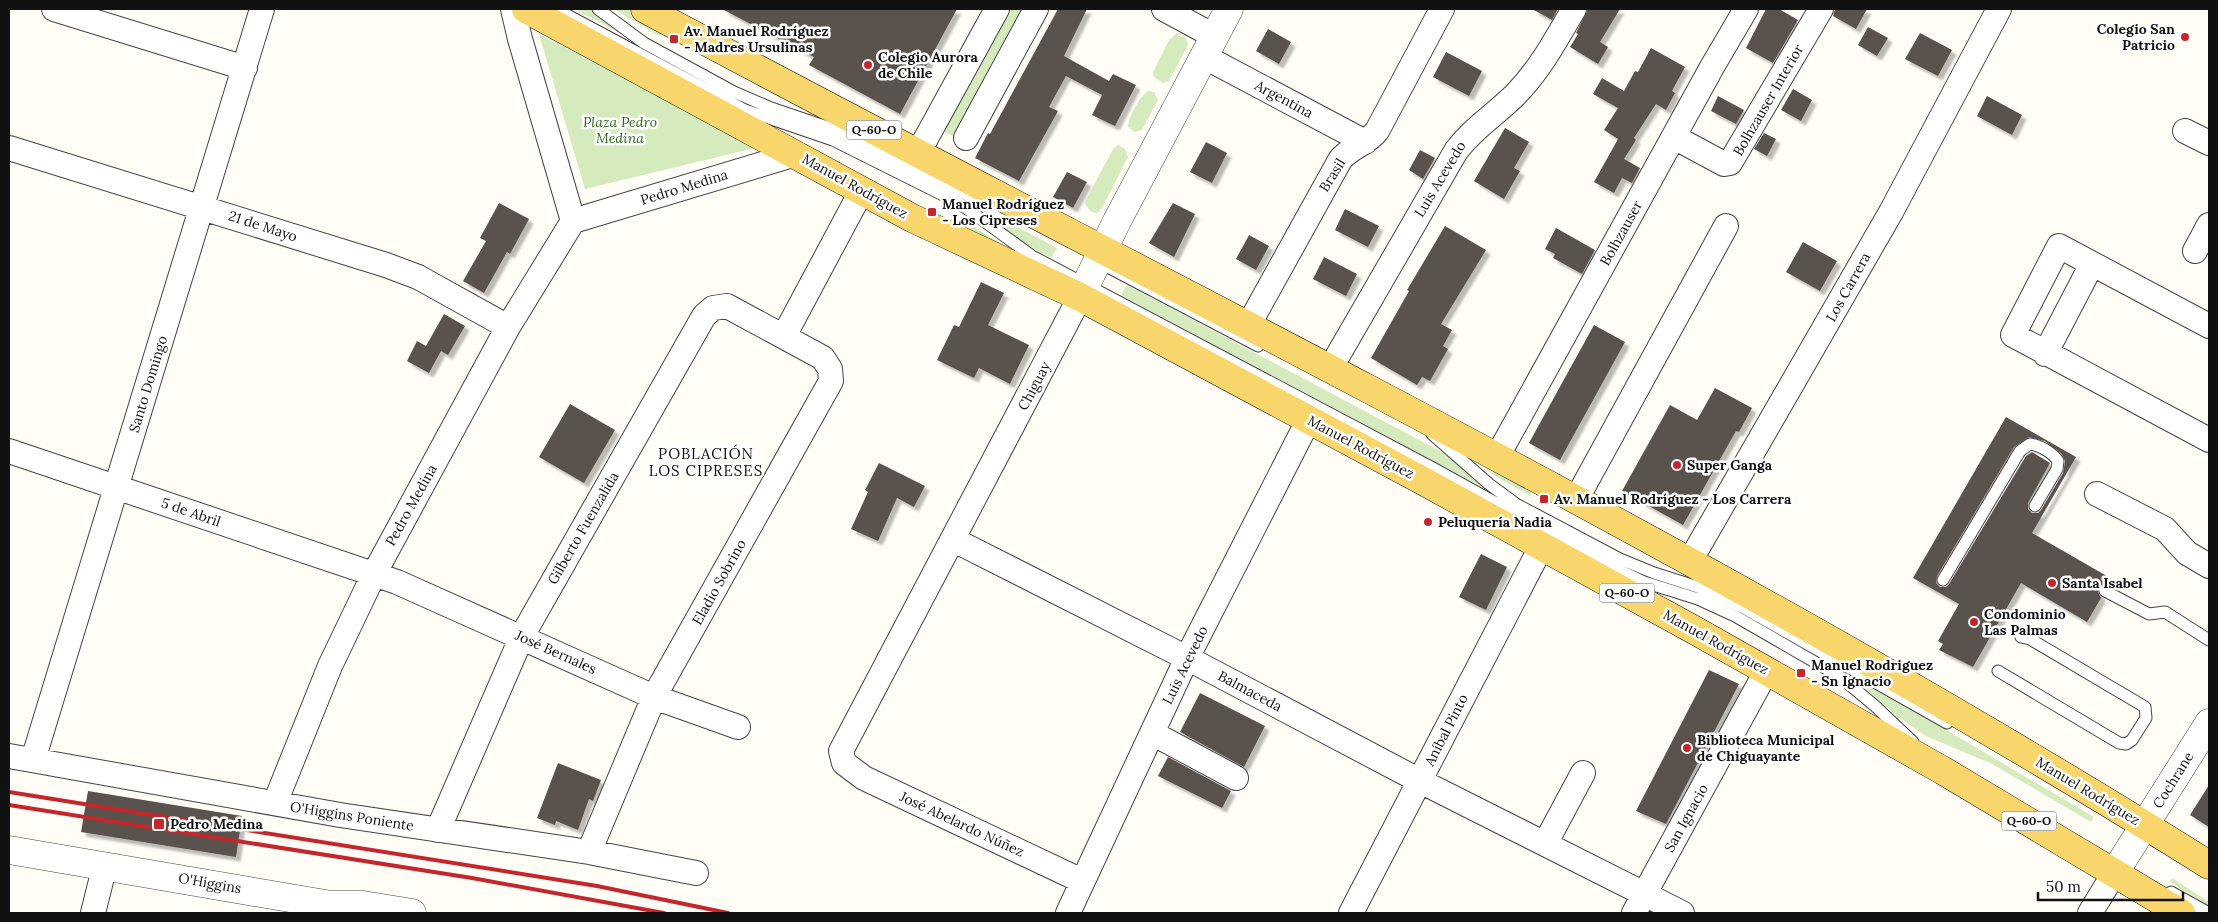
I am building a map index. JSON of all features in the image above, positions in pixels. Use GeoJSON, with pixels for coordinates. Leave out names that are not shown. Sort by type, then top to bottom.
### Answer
{"type":"FeatureCollection","features":[{"type":"Feature","properties":{"kind":"main road","name":"Manuel Rodríguez"},"geometry":{"type":"LineString","coordinates":[[526,9],[920,222],[1091,270],[1248,326],[1690,561],[1873,663],[2209,865]]}},
{"type":"Feature","properties":{"kind":"main road","name":"Manuel Rodríguez"},"geometry":{"type":"LineString","coordinates":[[648,9],[918,153],[1310,419],[1767,670],[1942,770],[2181,913]]}},
{"type":"Feature","properties":{"kind":"street"},"geometry":{"type":"LineString","coordinates":[[54,9],[245,68]]}},
{"type":"Feature","properties":{"kind":"street","name":"Santo Domingo"},"geometry":{"type":"LineString","coordinates":[[33,760],[262,9]]}},
{"type":"Feature","properties":{"kind":"street"},"geometry":{"type":"LineString","coordinates":[[513,9],[573,220]]}},
{"type":"Feature","properties":{"kind":"street"},"geometry":{"type":"LineString","coordinates":[[966,138],[1036,9]]}},
{"type":"Feature","properties":{"kind":"street","name":"Argentina"},"geometry":{"type":"LineString","coordinates":[[1164,9],[1209,46],[1365,142]]}},
{"type":"Feature","properties":{"kind":"street","name":"Chiguay"},"geometry":{"type":"LineString","coordinates":[[844,763],[841,751],[843,745],[954,540],[1091,270],[1229,9]]}},
{"type":"Feature","properties":{"kind":"street","name":"Luis Acevedo"},"geometry":{"type":"LineString","coordinates":[[1330,369],[1456,151],[1478,125],[1514,96],[1535,73],[1574,9]]}},
{"type":"Feature","properties":{"kind":"street","name":"Bolhzauser"},"geometry":{"type":"LineString","coordinates":[[1497,458],[1712,67],[1746,9]]}},
{"type":"Feature","properties":{"kind":"street","name":"Bolhzauser Interior"},"geometry":{"type":"LineString","coordinates":[[1674,137],[1724,164],[1730,163],[1821,9]]}},
{"type":"Feature","properties":{"kind":"street","name":"Los Carrera"},"geometry":{"type":"LineString","coordinates":[[1690,561],[1891,212],[1999,9]]}},
{"type":"Feature","properties":{"kind":"street"},"geometry":{"type":"LineString","coordinates":[[918,153],[989,11]]}},
{"type":"Feature","properties":{"kind":"street","name":"Brasil"},"geometry":{"type":"LineString","coordinates":[[1248,326],[1340,160],[1377,131],[1436,11]]}},
{"type":"Feature","properties":{"kind":"street"},"geometry":{"type":"LineString","coordinates":[[2185,131],[2209,143]]}},
{"type":"Feature","properties":{"kind":"street","name":"21 de Mayo"},"geometry":{"type":"LineString","coordinates":[[9,148],[202,207],[418,277],[508,327]]}},
{"type":"Feature","properties":{"kind":"street","name":"Pedro Medina"},"geometry":{"type":"LineString","coordinates":[[276,803],[330,666],[374,574],[508,327],[573,220],[796,154]]}},
{"type":"Feature","properties":{"kind":"street"},"geometry":{"type":"LineString","coordinates":[[784,336],[862,190]]}},
{"type":"Feature","properties":{"kind":"street"},"geometry":{"type":"LineString","coordinates":[[2195,251],[2209,225]]}},
{"type":"Feature","properties":{"kind":"street"},"geometry":{"type":"LineString","coordinates":[[1576,500],[1726,226]]}},
{"type":"Feature","properties":{"kind":"street"},"geometry":{"type":"LineString","coordinates":[[2209,326],[2060,246],[2013,335],[2045,354],[2209,440]]}},
{"type":"Feature","properties":{"kind":"street"},"geometry":{"type":"LineString","coordinates":[[2045,354],[2092,264]]}},
{"type":"Feature","properties":{"kind":"street","name":"Gilberto Fuenzalida"},"geometry":{"type":"LineString","coordinates":[[438,830],[522,636],[704,316],[713,308],[727,306],[784,336]]}},
{"type":"Feature","properties":{"kind":"street","name":"Eladio Sobrino"},"geometry":{"type":"LineString","coordinates":[[589,852],[654,697],[829,387],[831,375],[827,363],[818,355],[784,336]]}},
{"type":"Feature","properties":{"kind":"street","name":"Luis Acevedo"},"geometry":{"type":"LineString","coordinates":[[1068,913],[1187,658],[1310,419]]}},
{"type":"Feature","properties":{"kind":"street","name":"5 de Abril"},"geometry":{"type":"LineString","coordinates":[[9,451],[374,574]]}},
{"type":"Feature","properties":{"kind":"street"},"geometry":{"type":"LineString","coordinates":[[2097,494],[2165,529],[2187,552],[2209,566]]}},
{"type":"Feature","properties":{"kind":"street","name":"Balmaceda"},"geometry":{"type":"LineString","coordinates":[[954,540],[1187,658],[1420,781],[1545,844],[1639,904],[1682,913]]}},
{"type":"Feature","properties":{"kind":"street","name":"Aníbal Pinto"},"geometry":{"type":"LineString","coordinates":[[1351,913],[1541,547]]}},
{"type":"Feature","properties":{"kind":"street","name":"José Bernales"},"geometry":{"type":"LineString","coordinates":[[374,574],[522,636],[654,697],[738,727]]}},
{"type":"Feature","properties":{"kind":"street","name":"San Ignacio"},"geometry":{"type":"LineString","coordinates":[[1639,904],[1767,670]]}},
{"type":"Feature","properties":{"kind":"street","name":"Cochrane"},"geometry":{"type":"LineString","coordinates":[[2090,913],[2209,723]]}},
{"type":"Feature","properties":{"kind":"street"},"geometry":{"type":"LineString","coordinates":[[1152,733],[1236,778]]}},
{"type":"Feature","properties":{"kind":"street","name":"O'Higgins Poniente"},"geometry":{"type":"LineString","coordinates":[[9,756],[438,830],[589,852],[696,873]]}},
{"type":"Feature","properties":{"kind":"street","name":"José Abelardo Núñez"},"geometry":{"type":"LineString","coordinates":[[844,763],[864,778],[1082,881]]}},
{"type":"Feature","properties":{"kind":"street"},"geometry":{"type":"LineString","coordinates":[[1545,844],[1583,773]]}},
{"type":"Feature","properties":{"kind":"street","name":"O'Higgins"},"geometry":{"type":"LineString","coordinates":[[9,850],[331,905],[412,913]]}},
{"type":"Feature","properties":{"kind":"street"},"geometry":{"type":"LineString","coordinates":[[94,913],[105,865]]}},
{"type":"Feature","properties":{"kind":"lane"},"geometry":{"type":"LineString","coordinates":[[556,9],[745,110],[833,140],[959,203],[1032,256],[1091,270],[1270,352],[1308,365],[1330,369]]}},
{"type":"Feature","properties":{"kind":"lane"},"geometry":{"type":"LineString","coordinates":[[598,9],[644,43],[734,92],[770,108],[842,132],[992,207]]}},
{"type":"Feature","properties":{"kind":"lane"},"geometry":{"type":"LineString","coordinates":[[1091,270],[1526,521],[1644,582],[1691,596],[1716,607],[1815,661],[1839,676],[1859,692],[1942,770]]}},
{"type":"Feature","properties":{"kind":"lane"},"geometry":{"type":"LineString","coordinates":[[1412,412],[1446,447],[1516,504],[1620,559],[1654,573],[1698,587],[1742,607],[1958,730]]}},
{"type":"Feature","properties":{"kind":"lane"},"geometry":{"type":"LineString","coordinates":[[1943,580],[2023,447],[2030,444],[2051,453],[2058,462],[2057,469],[2035,506]]}},
{"type":"Feature","properties":{"kind":"lane"},"geometry":{"type":"LineString","coordinates":[[2105,591],[2149,614],[2165,612],[2209,640]]}},
{"type":"Feature","properties":{"kind":"lane"},"geometry":{"type":"LineString","coordinates":[[1998,671],[2119,743],[2126,744],[2132,740],[2146,718],[2145,708],[2030,639],[2021,638]]}},
{"type":"Feature","properties":{"kind":"lane"},"geometry":{"type":"LineString","coordinates":[[2088,805],[2123,820],[2145,826]]}},
{"type":"Feature","properties":{"kind":"lane"},"geometry":{"type":"LineString","coordinates":[[2115,872],[2158,886],[2209,913]]}},
{"type":"Feature","properties":{"kind":"green space"},"geometry":{"type":"Polygon","coordinates":[[[574,9],[589,9],[620,33],[574,9]]]}},
{"type":"Feature","properties":{"kind":"green space"},"geometry":{"type":"Polygon","coordinates":[[[614,9],[627,9],[663,28],[659,36],[614,9]]]}},
{"type":"Feature","properties":{"kind":"green space"},"geometry":{"type":"Polygon","coordinates":[[[1011,9],[1030,9],[958,139],[943,131],[1011,9]]]}},
{"type":"Feature","properties":{"kind":"green space"},"geometry":{"type":"Polygon","coordinates":[[[1177,33],[1186,38],[1188,45],[1169,81],[1163,83],[1154,77],[1153,72],[1169,40],[1177,33]]]}},
{"type":"Feature","properties":{"kind":"green space","name":"Plaza Pedro Medina"},"geometry":{"type":"Polygon","coordinates":[[[539,34],[759,147],[585,189],[539,34]]]}},
{"type":"Feature","properties":{"kind":"green space"},"geometry":{"type":"Polygon","coordinates":[[[1148,91],[1154,92],[1158,100],[1142,130],[1135,132],[1128,127],[1130,118],[1138,102],[1148,91]]]}},
{"type":"Feature","properties":{"kind":"green space"},"geometry":{"type":"Polygon","coordinates":[[[1118,145],[1125,149],[1128,157],[1102,208],[1099,212],[1094,213],[1088,209],[1085,202],[1113,149],[1118,145]]]}},
{"type":"Feature","properties":{"kind":"green space"},"geometry":{"type":"Polygon","coordinates":[[[980,207],[1057,248],[1051,258],[1017,239],[978,209],[980,207]]]}},
{"type":"Feature","properties":{"kind":"green space"},"geometry":{"type":"Polygon","coordinates":[[[958,219],[971,224],[1013,252],[950,221],[958,219]]]}},
{"type":"Feature","properties":{"kind":"green space"},"geometry":{"type":"Polygon","coordinates":[[[1127,285],[1438,450],[1463,467],[1494,493],[1121,295],[1127,285]]]}},
{"type":"Feature","properties":{"kind":"green space"},"geometry":{"type":"Polygon","coordinates":[[[1464,453],[1534,488],[1530,496],[1497,477],[1464,453]]]}},
{"type":"Feature","properties":{"kind":"green space"},"geometry":{"type":"Polygon","coordinates":[[[1827,661],[2094,817],[2091,822],[1992,764],[1926,736],[1898,717],[1855,680],[1827,661]]]}},
{"type":"Feature","properties":{"kind":"green space"},"geometry":{"type":"Polygon","coordinates":[[[2172,878],[2209,902],[2209,906],[2170,882],[2172,878]]]}},
{"type":"Feature","properties":{"kind":"building","name":"Colegio Aurora de Chile"},"geometry":{"type":"Polygon","coordinates":[[[722,9],[957,9],[900,114],[809,65],[814,57],[722,9]]]}},
{"type":"Feature","properties":{"kind":"building"},"geometry":{"type":"Polygon","coordinates":[[[1058,9],[1087,9],[1064,56],[1109,81],[1113,74],[1136,85],[1115,126],[1092,115],[1102,95],[1066,76],[1049,107],[1058,111],[1019,181],[975,158],[1058,9]]]}},
{"type":"Feature","properties":{"kind":"building"},"geometry":{"type":"Polygon","coordinates":[[[1532,9],[1558,9],[1552,20],[1532,9]]]}},
{"type":"Feature","properties":{"kind":"building"},"geometry":{"type":"Polygon","coordinates":[[[1588,9],[1620,9],[1600,42],[1608,47],[1598,64],[1570,47],[1578,34],[1576,33],[1588,9]]]}},
{"type":"Feature","properties":{"kind":"building"},"geometry":{"type":"Polygon","coordinates":[[[1766,9],[1779,9],[1798,20],[1773,63],[1746,48],[1766,9]]]}},
{"type":"Feature","properties":{"kind":"building"},"geometry":{"type":"Polygon","coordinates":[[[1835,9],[1867,9],[1856,29],[1833,16],[1835,9]]]}},
{"type":"Feature","properties":{"kind":"building"},"geometry":{"type":"Polygon","coordinates":[[[1868,27],[1888,38],[1877,56],[1858,45],[1868,27]]]}},
{"type":"Feature","properties":{"kind":"building"},"geometry":{"type":"Polygon","coordinates":[[[1268,29],[1291,42],[1279,64],[1256,51],[1268,29]]]}},
{"type":"Feature","properties":{"kind":"building"},"geometry":{"type":"Polygon","coordinates":[[[1920,33],[1952,50],[1938,76],[1905,59],[1920,33]]]}},
{"type":"Feature","properties":{"kind":"building"},"geometry":{"type":"Polygon","coordinates":[[[1651,48],[1685,67],[1672,91],[1675,93],[1666,110],[1656,104],[1634,138],[1636,140],[1624,159],[1640,168],[1632,183],[1622,178],[1614,193],[1594,182],[1618,139],[1604,130],[1618,108],[1593,94],[1602,78],[1624,91],[1635,71],[1638,72],[1651,48]]]}},
{"type":"Feature","properties":{"kind":"building"},"geometry":{"type":"Polygon","coordinates":[[[1446,52],[1482,71],[1469,96],[1433,77],[1446,52]]]}},
{"type":"Feature","properties":{"kind":"building"},"geometry":{"type":"Polygon","coordinates":[[[1793,89],[1812,100],[1801,121],[1781,110],[1793,89]]]}},
{"type":"Feature","properties":{"kind":"building"},"geometry":{"type":"Polygon","coordinates":[[[1718,96],[1744,110],[1736,124],[1711,111],[1718,96]]]}},
{"type":"Feature","properties":{"kind":"building"},"geometry":{"type":"Polygon","coordinates":[[[1987,96],[2022,115],[2012,135],[1977,116],[1987,96]]]}},
{"type":"Feature","properties":{"kind":"building"},"geometry":{"type":"Polygon","coordinates":[[[1505,128],[1529,142],[1514,168],[1520,171],[1504,199],[1474,181],[1505,128]]]}},
{"type":"Feature","properties":{"kind":"building"},"geometry":{"type":"Polygon","coordinates":[[[1764,133],[1776,139],[1767,156],[1754,149],[1764,133]]]}},
{"type":"Feature","properties":{"kind":"building"},"geometry":{"type":"Polygon","coordinates":[[[1206,142],[1227,153],[1212,183],[1190,172],[1206,142]]]}},
{"type":"Feature","properties":{"kind":"building"},"geometry":{"type":"Polygon","coordinates":[[[1420,150],[1435,158],[1423,179],[1409,170],[1420,150]]]}},
{"type":"Feature","properties":{"kind":"building"},"geometry":{"type":"Polygon","coordinates":[[[1067,172],[1087,182],[1073,208],[1053,197],[1067,172]]]}},
{"type":"Feature","properties":{"kind":"building"},"geometry":{"type":"Polygon","coordinates":[[[499,203],[529,219],[510,254],[507,252],[484,293],[463,281],[486,241],[480,238],[499,203]]]}},
{"type":"Feature","properties":{"kind":"building"},"geometry":{"type":"Polygon","coordinates":[[[1173,203],[1195,214],[1174,257],[1149,243],[1173,203]]]}},
{"type":"Feature","properties":{"kind":"building"},"geometry":{"type":"Polygon","coordinates":[[[1345,209],[1379,226],[1368,247],[1335,230],[1345,209]]]}},
{"type":"Feature","properties":{"kind":"building"},"geometry":{"type":"Polygon","coordinates":[[[1445,226],[1486,250],[1441,324],[1452,330],[1443,346],[1448,349],[1430,381],[1422,377],[1417,385],[1371,358],[1409,291],[1407,290],[1445,226]]]}},
{"type":"Feature","properties":{"kind":"building"},"geometry":{"type":"Polygon","coordinates":[[[1556,228],[1595,250],[1582,274],[1553,258],[1555,254],[1545,249],[1556,228]]]}},
{"type":"Feature","properties":{"kind":"building"},"geometry":{"type":"Polygon","coordinates":[[[1249,235],[1269,246],[1256,270],[1236,259],[1249,235]]]}},
{"type":"Feature","properties":{"kind":"building"},"geometry":{"type":"Polygon","coordinates":[[[1803,242],[1837,261],[1820,291],[1786,272],[1803,242]]]}},
{"type":"Feature","properties":{"kind":"building"},"geometry":{"type":"Polygon","coordinates":[[[1324,257],[1357,274],[1346,296],[1313,279],[1324,257]]]}},
{"type":"Feature","properties":{"kind":"building"},"geometry":{"type":"Polygon","coordinates":[[[981,282],[1004,293],[988,325],[1029,345],[1010,384],[979,368],[974,378],[937,360],[954,325],[959,327],[981,282]]]}},
{"type":"Feature","properties":{"kind":"building"},"geometry":{"type":"Polygon","coordinates":[[[444,314],[465,326],[448,355],[441,351],[429,373],[407,361],[417,341],[426,346],[444,314]]]}},
{"type":"Feature","properties":{"kind":"building"},"geometry":{"type":"Polygon","coordinates":[[[1594,325],[1625,342],[1560,460],[1529,443],[1594,325]]]}},
{"type":"Feature","properties":{"kind":"building","name":"Super Ganga"},"geometry":{"type":"Polygon","coordinates":[[[1715,388],[1752,408],[1739,432],[1736,431],[1683,525],[1622,491],[1670,405],[1697,420],[1715,388]]]}},
{"type":"Feature","properties":{"kind":"building"},"geometry":{"type":"Polygon","coordinates":[[[570,404],[615,430],[584,483],[539,457],[570,404]]]}},
{"type":"Feature","properties":{"kind":"building"},"geometry":{"type":"Polygon","coordinates":[[[2006,417],[2076,457],[2032,533],[2112,579],[2109,585],[2104,584],[2099,587],[2098,592],[2101,598],[2087,622],[2021,583],[1973,667],[1939,650],[1943,644],[1938,641],[1959,604],[1913,578],[2006,417]],[[2029,437],[2014,447],[1937,576],[1936,583],[1940,587],[1946,587],[1949,584],[2026,456],[2032,452],[2050,463],[2028,503],[2028,509],[2032,513],[2038,513],[2041,510],[2063,473],[2065,461],[2061,453],[2045,441],[2029,437]]]}},
{"type":"Feature","properties":{"kind":"building"},"geometry":{"type":"Polygon","coordinates":[[[879,463],[925,486],[914,507],[897,498],[878,541],[851,529],[868,492],[865,490],[879,463]]]}},
{"type":"Feature","properties":{"kind":"building"},"geometry":{"type":"Polygon","coordinates":[[[1481,554],[1507,567],[1486,610],[1459,597],[1481,554]]]}},
{"type":"Feature","properties":{"kind":"building","name":"Biblioteca Municipal de Chiguayante"},"geometry":{"type":"Polygon","coordinates":[[[1709,670],[1739,684],[1666,824],[1636,811],[1709,670]]]}},
{"type":"Feature","properties":{"kind":"building"},"geometry":{"type":"Polygon","coordinates":[[[1200,693],[1265,726],[1244,767],[1180,732],[1200,693]]]}},
{"type":"Feature","properties":{"kind":"building"},"geometry":{"type":"Polygon","coordinates":[[[1168,757],[1231,791],[1222,808],[1158,776],[1168,757]]]}},
{"type":"Feature","properties":{"kind":"building"},"geometry":{"type":"Polygon","coordinates":[[[558,763],[601,780],[593,801],[589,799],[578,830],[556,821],[555,825],[537,818],[558,763]]]}},
{"type":"Feature","properties":{"kind":"building"},"geometry":{"type":"Polygon","coordinates":[[[2209,785],[2209,827],[2190,815],[2209,785]]]}},
{"type":"Feature","properties":{"kind":"building"},"geometry":{"type":"Polygon","coordinates":[[[88,791],[242,816],[236,857],[81,832],[88,791]]]}},
{"type":"Feature","properties":{"kind":"railway"},"geometry":{"type":"LineString","coordinates":[[9,792],[597,886],[728,913]]}},
{"type":"Feature","properties":{"kind":"railway"},"geometry":{"type":"LineString","coordinates":[[9,805],[472,878],[664,913]]}},
{"type":"Feature","properties":{"kind":"place","name":"Colegio San Patricio"},"geometry":{"type":"Point","coordinates":[2185,37]}},
{"type":"Feature","properties":{"kind":"place","name":"Av. Manuel Rodríguez - Madres Ursulinas"},"geometry":{"type":"Point","coordinates":[674,39]}},
{"type":"Feature","properties":{"kind":"place","name":"Colegio Aurora de Chile"},"geometry":{"type":"Point","coordinates":[868,65]}},
{"type":"Feature","properties":{"kind":"place","name":"Manuel Rodríguez - Los Cipreses"},"geometry":{"type":"Point","coordinates":[932,212]}},
{"type":"Feature","properties":{"kind":"place","name":"Super Ganga"},"geometry":{"type":"Point","coordinates":[1677,465]}},
{"type":"Feature","properties":{"kind":"place","name":"Av. Manuel Rodríguez - Los Carrera"},"geometry":{"type":"Point","coordinates":[1544,499]}},
{"type":"Feature","properties":{"kind":"place","name":"Peluquería Nadia"},"geometry":{"type":"Point","coordinates":[1428,522]}},
{"type":"Feature","properties":{"kind":"place","name":"Santa Isabel"},"geometry":{"type":"Point","coordinates":[2052,583]}},
{"type":"Feature","properties":{"kind":"place","name":"Condominio Las Palmas"},"geometry":{"type":"Point","coordinates":[1974,622]}},
{"type":"Feature","properties":{"kind":"place","name":"Manuel Rodriguez - Sn Ignacio"},"geometry":{"type":"Point","coordinates":[1801,673]}},
{"type":"Feature","properties":{"kind":"place","name":"Biblioteca Municipal de Chiguayante"},"geometry":{"type":"Point","coordinates":[1687,748]}},
{"type":"Feature","properties":{"kind":"place","name":"Pedro Medina"},"geometry":{"type":"Point","coordinates":[159,824]}},
{"type":"Feature","properties":{"kind":"district","name":"POBLACIÓN LOS CIPRESES"},"geometry":{"type":"Point","coordinates":[706,462]}}]}
